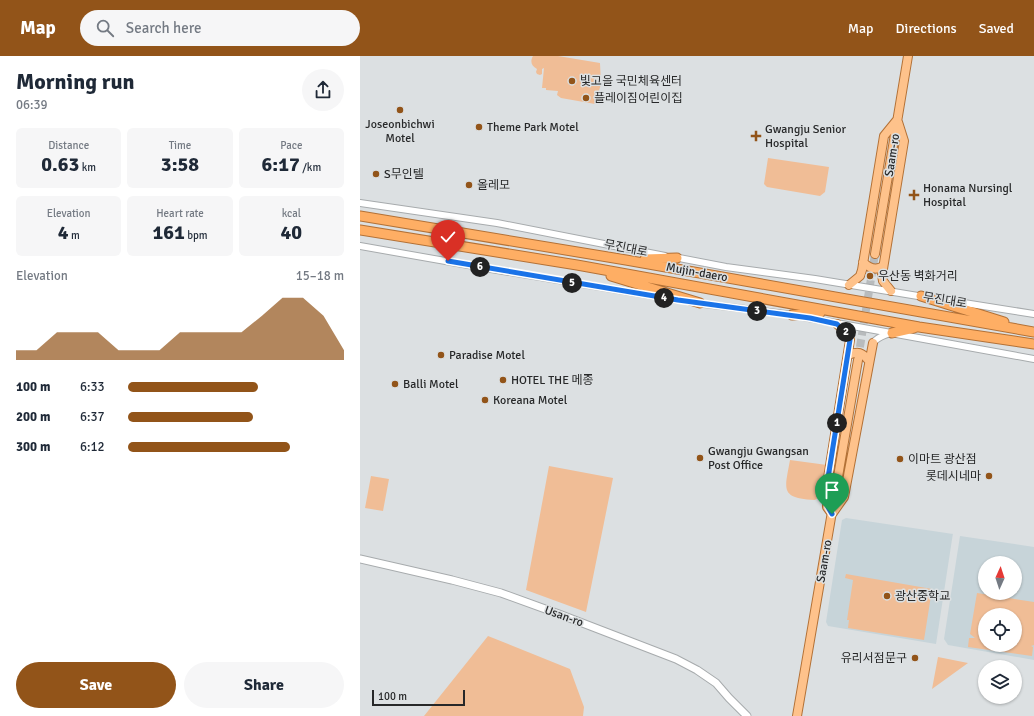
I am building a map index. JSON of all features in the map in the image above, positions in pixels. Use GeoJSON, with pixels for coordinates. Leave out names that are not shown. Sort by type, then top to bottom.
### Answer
{"type":"FeatureCollection","features":[{"type":"Feature","properties":{"kind":"highway","name":"Mujin-daero"},"geometry":{"type":"LineString","coordinates":[[360,216],[626,260],[1034,332]]}},
{"type":"Feature","properties":{"kind":"highway","name":"Mujin-daero"},"geometry":{"type":"LineString","coordinates":[[360,230],[577,265],[919,327],[1034,344]]}},
{"type":"Feature","properties":{"kind":"highway"},"geometry":{"type":"LineString","coordinates":[[626,260],[677,258]]}},
{"type":"Feature","properties":{"kind":"highway"},"geometry":{"type":"LineString","coordinates":[[577,265],[624,281],[700,303]]}},
{"type":"Feature","properties":{"kind":"highway"},"geometry":{"type":"LineString","coordinates":[[921,296],[1034,332]]}},
{"type":"Feature","properties":{"kind":"highway"},"geometry":{"type":"LineString","coordinates":[[792,315],[834,312]]}},
{"type":"Feature","properties":{"kind":"highway"},"geometry":{"type":"LineString","coordinates":[[892,333],[919,327]]}},
{"type":"Feature","properties":{"kind":"main road","name":"Saam-ro"},"geometry":{"type":"LineString","coordinates":[[875,254],[908,56]]}},
{"type":"Feature","properties":{"kind":"main road"},"geometry":{"type":"LineString","coordinates":[[849,285],[860,276],[864,262],[884,136],[897,120]]}},
{"type":"Feature","properties":{"kind":"main road"},"geometry":{"type":"LineString","coordinates":[[891,291],[883,281],[882,275],[904,140],[897,120]]}},
{"type":"Feature","properties":{"kind":"main road"},"geometry":{"type":"LineString","coordinates":[[864,262],[873,268],[883,266]]}},
{"type":"Feature","properties":{"kind":"main road"},"geometry":{"type":"LineString","coordinates":[[837,324],[848,334],[850,338],[828,478],[828,507],[832,514],[844,497],[873,343]]}},
{"type":"Feature","properties":{"kind":"main road"},"geometry":{"type":"LineString","coordinates":[[848,355],[854,352],[859,352],[865,355],[869,360]]}},
{"type":"Feature","properties":{"kind":"main road","name":"Saam-ro"},"geometry":{"type":"LineString","coordinates":[[797,716],[858,360]]}},
{"type":"Feature","properties":{"kind":"main road","name":"Usan-ro"},"geometry":{"type":"LineString","coordinates":[[360,559],[501,593],[676,659],[697,670],[716,683],[747,716]]}},
{"type":"Feature","properties":{"kind":"street","name":"무진대로"},"geometry":{"type":"LineString","coordinates":[[360,203],[497,223],[726,267],[815,279],[1034,314]]}},
{"type":"Feature","properties":{"kind":"street"},"geometry":{"type":"LineString","coordinates":[[360,246],[700,303],[792,315],[1034,359]]}},
{"type":"Feature","properties":{"kind":"street"},"geometry":{"type":"LineString","coordinates":[[873,343],[880,336],[892,333]]}},
{"type":"Feature","properties":{"kind":"shaded area","name":"빛고을 국민체육센터"},"geometry":{"type":"Polygon","coordinates":[[[533,56],[558,56],[600,63],[601,84],[598,94],[596,95],[595,104],[561,98],[557,95],[558,91],[546,90],[546,88],[542,88],[544,68],[542,69],[542,74],[537,74],[537,69],[532,63],[533,56]]]}},
{"type":"Feature","properties":{"kind":"shaded area"},"geometry":{"type":"Polygon","coordinates":[[[768,158],[829,167],[825,192],[820,196],[767,187],[764,184],[768,158]]]}},
{"type":"Feature","properties":{"kind":"shaded area"},"geometry":{"type":"Polygon","coordinates":[[[790,460],[827,465],[822,493],[815,500],[795,497],[787,490],[786,485],[790,460]]]}},
{"type":"Feature","properties":{"kind":"shaded area"},"geometry":{"type":"Polygon","coordinates":[[[549,466],[613,478],[586,612],[526,590],[549,466]]]}},
{"type":"Feature","properties":{"kind":"shaded area"},"geometry":{"type":"Polygon","coordinates":[[[371,476],[389,479],[383,511],[365,508],[371,476]]]}},
{"type":"Feature","properties":{"kind":"shaded area","name":"광산중학교"},"geometry":{"type":"Polygon","coordinates":[[[846,518],[953,534],[936,644],[828,626],[826,622],[842,520],[846,518]]]}},
{"type":"Feature","properties":{"kind":"shaded area"},"geometry":{"type":"Polygon","coordinates":[[[960,536],[1034,547],[1034,660],[988,652],[1022,652],[1022,608],[978,608],[978,650],[948,645],[944,639],[960,536]]]}},
{"type":"Feature","properties":{"kind":"shaded area"},"geometry":{"type":"Polygon","coordinates":[[[846,574],[932,589],[924,640],[848,628],[849,620],[847,620],[853,580],[845,578],[846,574]]]}},
{"type":"Feature","properties":{"kind":"shaded area"},"geometry":{"type":"Polygon","coordinates":[[[977,593],[978,600],[1021,600],[1034,602],[1034,645],[1031,646],[1033,647],[1032,656],[1004,652],[1022,652],[1022,608],[978,608],[978,648],[968,647],[969,638],[975,638],[970,634],[977,593]]]}},
{"type":"Feature","properties":{"kind":"shaded area"},"geometry":{"type":"Polygon","coordinates":[[[488,636],[570,669],[584,707],[583,716],[424,716],[488,636]]]}},
{"type":"Feature","properties":{"kind":"shaded area"},"geometry":{"type":"Polygon","coordinates":[[[938,657],[968,663],[932,689],[938,657]]]}},
{"type":"Feature","properties":{"kind":"tunnel"},"geometry":{"type":"LineString","coordinates":[[858,359],[875,254]]}},
{"type":"Feature","properties":{"kind":"place","name":"빛고을 국민체육센터"},"geometry":{"type":"Point","coordinates":[572,81]}},
{"type":"Feature","properties":{"kind":"place","name":"플레이짐어린이집"},"geometry":{"type":"Point","coordinates":[586,98]}},
{"type":"Feature","properties":{"kind":"place","name":"Joseonbichwi Motel"},"geometry":{"type":"Point","coordinates":[400,110]}},
{"type":"Feature","properties":{"kind":"place","name":"Theme Park Motel"},"geometry":{"type":"Point","coordinates":[479,127]}},
{"type":"Feature","properties":{"kind":"place","name":"Gwangju Senior Hospital"},"geometry":{"type":"Point","coordinates":[756,136]}},
{"type":"Feature","properties":{"kind":"place","name":"S무인텔"},"geometry":{"type":"Point","coordinates":[376,174]}},
{"type":"Feature","properties":{"kind":"place","name":"올레모"},"geometry":{"type":"Point","coordinates":[469,185]}},
{"type":"Feature","properties":{"kind":"place","name":"Honama Nursingl Hospital"},"geometry":{"type":"Point","coordinates":[914,195]}},
{"type":"Feature","properties":{"kind":"place","name":"우산동 벽화거리"},"geometry":{"type":"Point","coordinates":[870,276]}},
{"type":"Feature","properties":{"kind":"place","name":"Paradise Motel"},"geometry":{"type":"Point","coordinates":[441,355]}},
{"type":"Feature","properties":{"kind":"place","name":"HOTEL THE 메종"},"geometry":{"type":"Point","coordinates":[503,380]}},
{"type":"Feature","properties":{"kind":"place","name":"Balli Motel"},"geometry":{"type":"Point","coordinates":[395,384]}},
{"type":"Feature","properties":{"kind":"place","name":"Koreana Motel"},"geometry":{"type":"Point","coordinates":[485,400]}},
{"type":"Feature","properties":{"kind":"place","name":"Gwangju Gwangsan Post Office"},"geometry":{"type":"Point","coordinates":[700,458]}},
{"type":"Feature","properties":{"kind":"place","name":"이마트 광산점"},"geometry":{"type":"Point","coordinates":[900,459]}},
{"type":"Feature","properties":{"kind":"place","name":"롯데시네마"},"geometry":{"type":"Point","coordinates":[989,476]}},
{"type":"Feature","properties":{"kind":"place","name":"광산중학교"},"geometry":{"type":"Point","coordinates":[887,596]}},
{"type":"Feature","properties":{"kind":"place","name":"유리서점문구"},"geometry":{"type":"Point","coordinates":[915,658]}},
{"type":"Feature","properties":{"kind":"route"},"geometry":{"type":"LineString","coordinates":[[448,261],[678,300],[792,315],[837,324],[848,334],[850,340],[828,478],[828,507],[832,514]]}}]}
